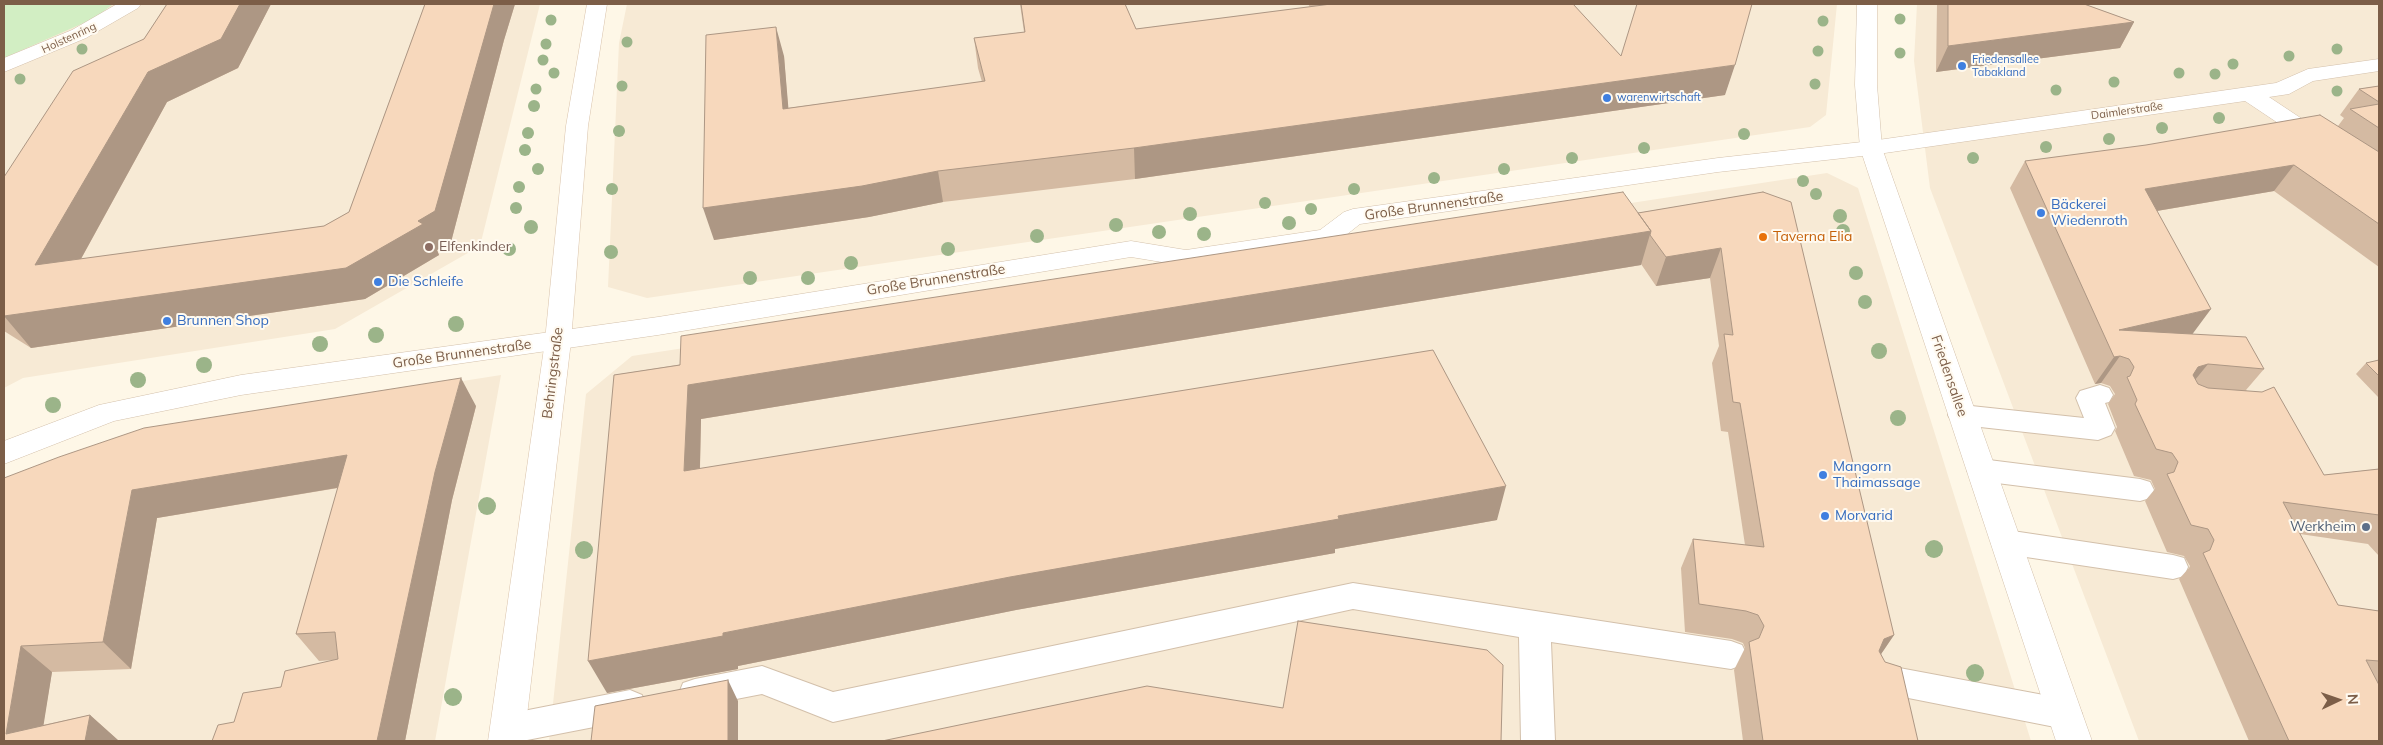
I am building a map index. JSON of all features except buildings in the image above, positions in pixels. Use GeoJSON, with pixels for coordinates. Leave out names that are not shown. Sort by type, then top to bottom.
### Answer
{"type":"FeatureCollection","features":[{"type":"Feature","properties":{"kind":"street","name":"Holstenring"},"geometry":{"type":"LineString","coordinates":[[4,66],[79,34],[131,4]]}},
{"type":"Feature","properties":{"kind":"street","name":"Behringstraße"},"geometry":{"type":"LineString","coordinates":[[507,735],[558,341],[577,126],[598,4]]}},
{"type":"Feature","properties":{"kind":"street","name":"Friedensallee"},"geometry":{"type":"LineString","coordinates":[[1867,4],[1866,85],[1871,148],[2070,728]]}},
{"type":"Feature","properties":{"kind":"street","name":"Daimlerstraße"},"geometry":{"type":"LineString","coordinates":[[1871,148],[2281,89],[2308,76],[2379,65]]}},
{"type":"Feature","properties":{"kind":"street"},"geometry":{"type":"LineString","coordinates":[[2248,93],[2379,180]]}},
{"type":"Feature","properties":{"kind":"street","name":"Große Brunnenstraße"},"geometry":{"type":"LineString","coordinates":[[4,453],[84,420],[138,405],[241,385],[558,341],[1131,249],[1186,258],[1327,238],[1353,217],[1718,165],[1871,148]]}},
{"type":"Feature","properties":{"kind":"lane"},"geometry":{"type":"LineString","coordinates":[[1962,415],[2098,430],[2101,428],[2089,398],[2100,395]]}},
{"type":"Feature","properties":{"kind":"lane"},"geometry":{"type":"LineString","coordinates":[[1981,470],[2140,490]]}},
{"type":"Feature","properties":{"kind":"lane"},"geometry":{"type":"LineString","coordinates":[[2006,542],[2174,567]]}},
{"type":"Feature","properties":{"kind":"lane"},"geometry":{"type":"LineString","coordinates":[[507,735],[659,700],[762,680],[832,707],[1353,596],[1534,626],[1731,655]]}},
{"type":"Feature","properties":{"kind":"lane"},"geometry":{"type":"LineString","coordinates":[[1534,626],[1538,741]]}},
{"type":"Feature","properties":{"kind":"lane"},"geometry":{"type":"LineString","coordinates":[[1878,678],[2070,728]]}},
{"type":"Feature","properties":{"kind":"shaded area"},"geometry":{"type":"Polygon","coordinates":[[[4,4],[540,4],[480,246],[335,329],[23,378],[4,388],[4,4]]]}},
{"type":"Feature","properties":{"kind":"shaded area"},"geometry":{"type":"Polygon","coordinates":[[[627,4],[1837,4],[1826,115],[1810,127],[647,298],[608,287],[619,43],[627,4]]]}},
{"type":"Feature","properties":{"kind":"shaded area"},"geometry":{"type":"Polygon","coordinates":[[[1917,4],[2379,4],[2379,741],[2139,741],[1930,188],[1914,61],[1917,4]]]}},
{"type":"Feature","properties":{"kind":"shaded area"},"geometry":{"type":"Polygon","coordinates":[[[1827,173],[1858,188],[2031,741],[549,741],[586,394],[632,356],[1827,173]]]}},
{"type":"Feature","properties":{"kind":"shaded area"},"geometry":{"type":"Polygon","coordinates":[[[501,375],[435,741],[4,741],[4,495],[304,406],[501,375]]]}},
{"type":"Feature","properties":{"kind":"green space"},"geometry":{"type":"Polygon","coordinates":[[[4,4],[113,4],[95,18],[4,58],[4,4]]]}},
{"type":"Feature","properties":{"kind":"place","name":"Friedensallee Tabakland"},"geometry":{"type":"Point","coordinates":[1962,66]}},
{"type":"Feature","properties":{"kind":"place","name":"warenwirtschaft"},"geometry":{"type":"Point","coordinates":[1607,98]}},
{"type":"Feature","properties":{"kind":"place","name":"Bäckerei Wiedenroth"},"geometry":{"type":"Point","coordinates":[2041,213]}},
{"type":"Feature","properties":{"kind":"place","name":"Taverna Elia"},"geometry":{"type":"Point","coordinates":[1763,237]}},
{"type":"Feature","properties":{"kind":"place","name":"Elfenkinder"},"geometry":{"type":"Point","coordinates":[429,247]}},
{"type":"Feature","properties":{"kind":"place","name":"Die Schleife"},"geometry":{"type":"Point","coordinates":[378,282]}},
{"type":"Feature","properties":{"kind":"place","name":"Brunnen Shop"},"geometry":{"type":"Point","coordinates":[167,321]}},
{"type":"Feature","properties":{"kind":"place","name":"Mangorn Thaimassage"},"geometry":{"type":"Point","coordinates":[1823,475]}},
{"type":"Feature","properties":{"kind":"place","name":"Morvarid"},"geometry":{"type":"Point","coordinates":[1825,516]}},
{"type":"Feature","properties":{"kind":"place","name":"Werkheim"},"geometry":{"type":"Point","coordinates":[2366,527]}}]}
